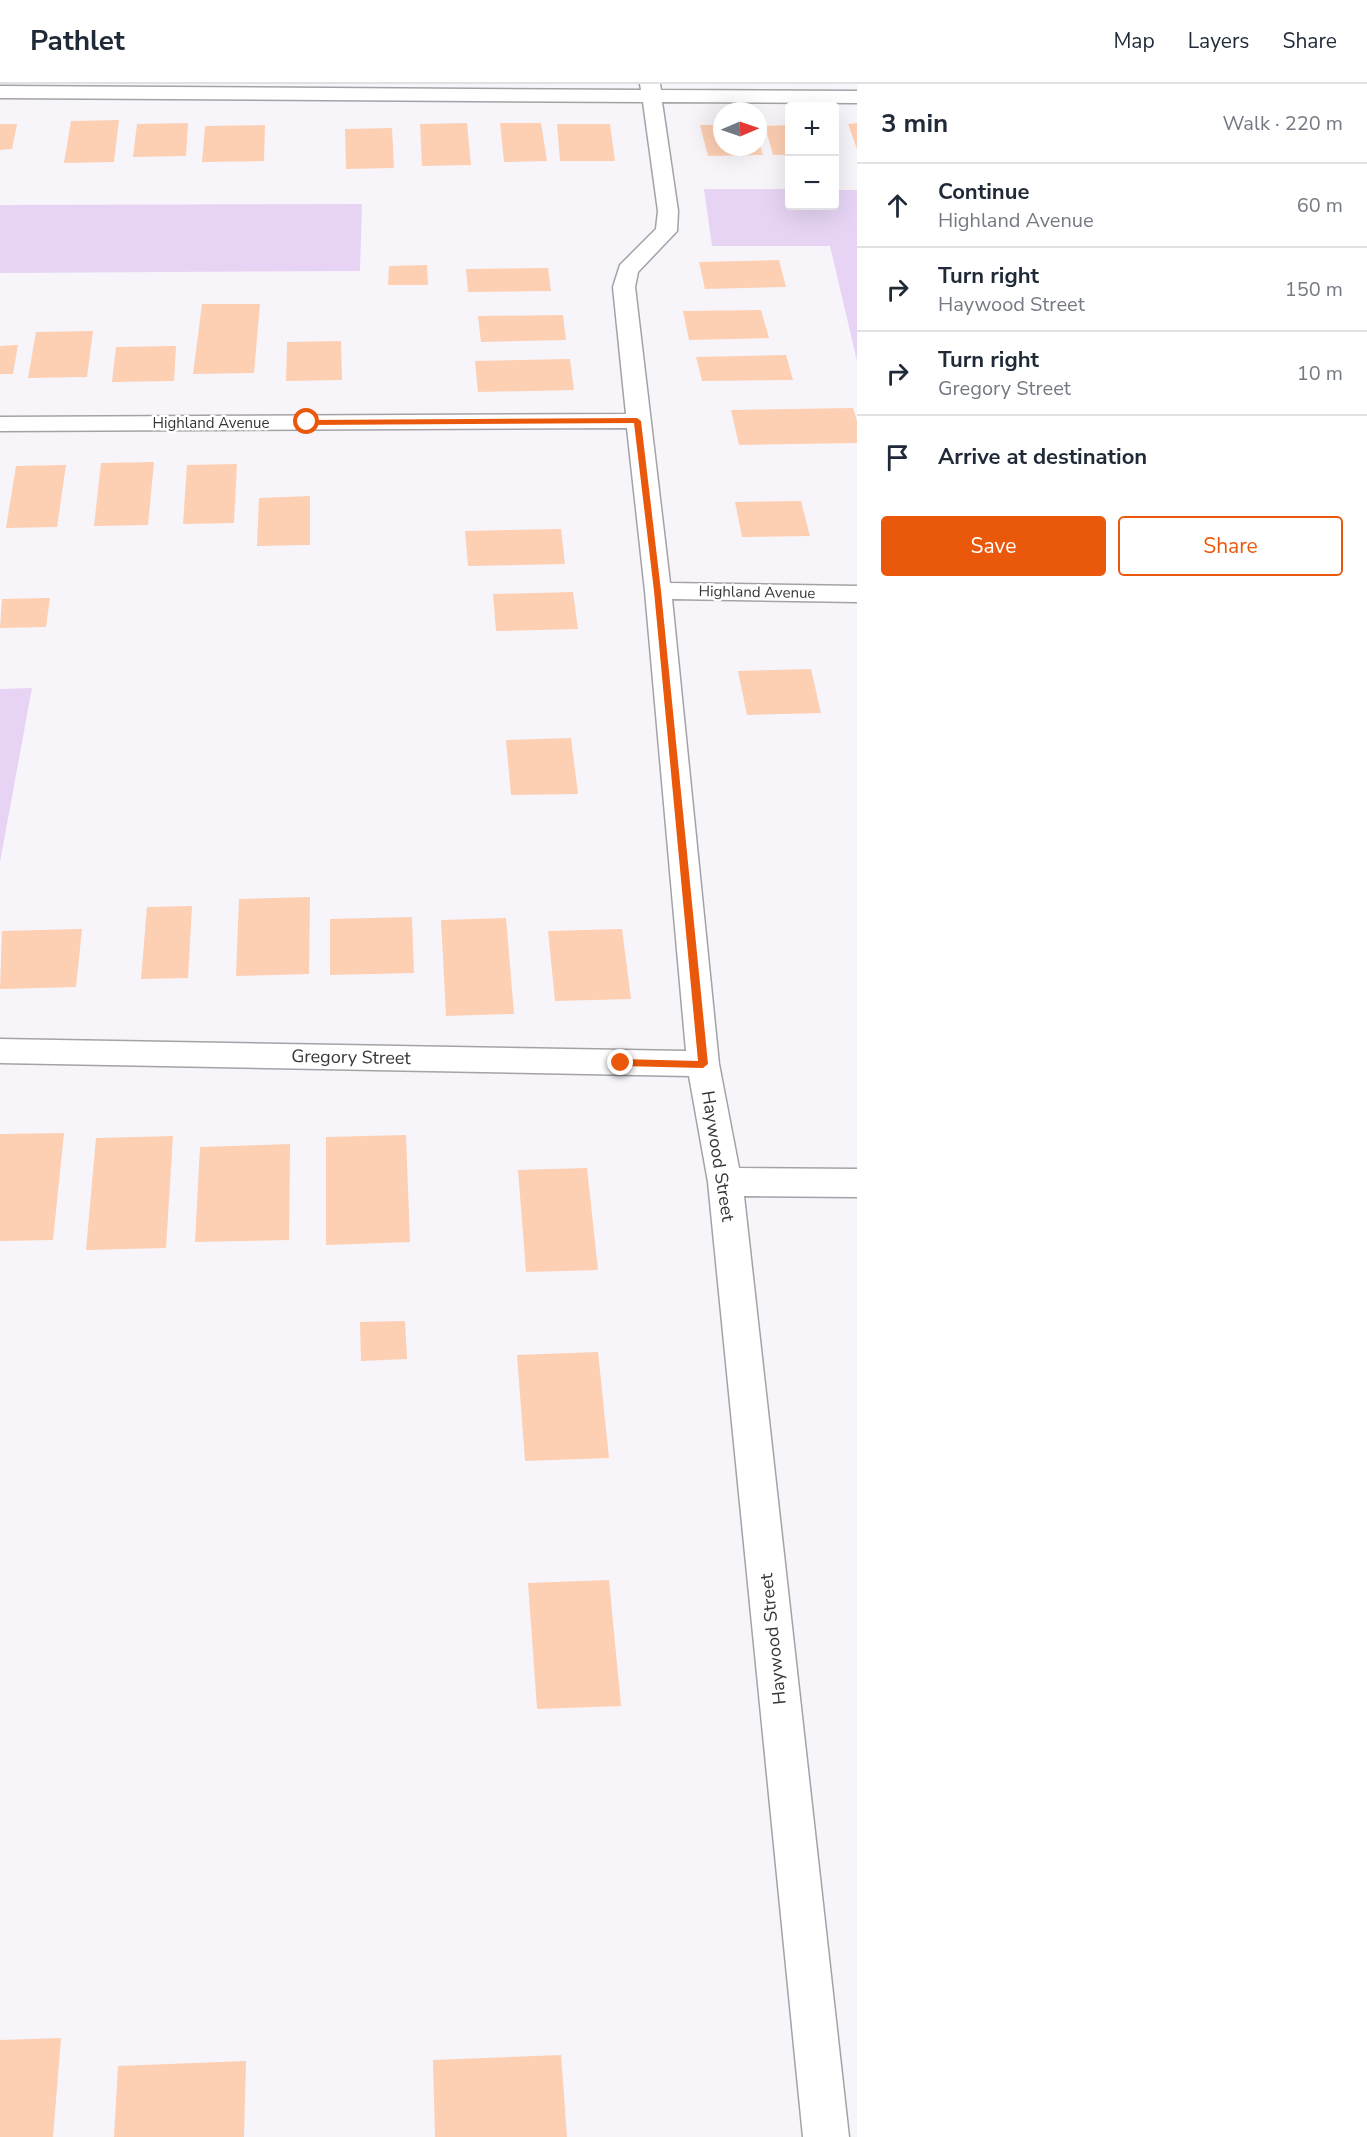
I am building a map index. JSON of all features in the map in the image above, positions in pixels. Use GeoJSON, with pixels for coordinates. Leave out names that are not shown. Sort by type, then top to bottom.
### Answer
{"type":"FeatureCollection","features":[{"type":"Feature","properties":{"kind":"street"},"geometry":{"type":"LineString","coordinates":[[0,92],[651,90],[857,97]]}},
{"type":"Feature","properties":{"kind":"street","name":"Haywood Street"},"geometry":{"type":"LineString","coordinates":[[651,90],[668,211],[666,231],[628,270],[624,286],[637,421],[658,591],[703,1064],[725,1182],[826,2137]]}},
{"type":"Feature","properties":{"kind":"street","name":"Highland Avenue"},"geometry":{"type":"LineString","coordinates":[[0,424],[637,421]]}},
{"type":"Feature","properties":{"kind":"street","name":"Highland Avenue"},"geometry":{"type":"LineString","coordinates":[[658,591],[857,594]]}},
{"type":"Feature","properties":{"kind":"street","name":"Gregory Street"},"geometry":{"type":"LineString","coordinates":[[0,1051],[703,1064]]}},
{"type":"Feature","properties":{"kind":"street"},"geometry":{"type":"LineString","coordinates":[[725,1182],[857,1183]]}},
{"type":"Feature","properties":{"kind":"shaded area"},"geometry":{"type":"Polygon","coordinates":[[[704,189],[785,189],[785,210],[839,210],[839,190],[857,190],[857,361],[830,246],[712,246],[704,189]]]}},
{"type":"Feature","properties":{"kind":"shaded area"},"geometry":{"type":"Polygon","coordinates":[[[362,204],[360,271],[0,273],[0,205],[362,204]]]}},
{"type":"Feature","properties":{"kind":"shaded area"},"geometry":{"type":"Polygon","coordinates":[[[32,688],[0,862],[0,689],[32,688]]]}},
{"type":"Feature","properties":{"kind":"building"},"geometry":{"type":"Polygon","coordinates":[[[119,120],[114,162],[64,163],[71,121],[119,120]]]}},
{"type":"Feature","properties":{"kind":"building"},"geometry":{"type":"Polygon","coordinates":[[[188,123],[186,156],[133,157],[137,124],[188,123]]]}},
{"type":"Feature","properties":{"kind":"building"},"geometry":{"type":"Polygon","coordinates":[[[467,123],[471,165],[422,166],[420,124],[467,123]]]}},
{"type":"Feature","properties":{"kind":"building"},"geometry":{"type":"Polygon","coordinates":[[[500,123],[541,123],[547,161],[504,162],[500,123]]]}},
{"type":"Feature","properties":{"kind":"building"},"geometry":{"type":"Polygon","coordinates":[[[857,123],[857,149],[848,124],[857,123]]]}},
{"type":"Feature","properties":{"kind":"building"},"geometry":{"type":"Polygon","coordinates":[[[0,124],[17,124],[12,149],[0,150],[0,124]]]}},
{"type":"Feature","properties":{"kind":"building"},"geometry":{"type":"Polygon","coordinates":[[[557,124],[610,124],[615,161],[560,161],[557,124]]]}},
{"type":"Feature","properties":{"kind":"building"},"geometry":{"type":"Polygon","coordinates":[[[265,125],[264,161],[202,162],[205,126],[265,125]]]}},
{"type":"Feature","properties":{"kind":"building"},"geometry":{"type":"Polygon","coordinates":[[[700,125],[713,125],[713,156],[708,156],[700,125]]]}},
{"type":"Feature","properties":{"kind":"building"},"geometry":{"type":"Polygon","coordinates":[[[785,125],[785,155],[773,155],[767,126],[785,125]]]}},
{"type":"Feature","properties":{"kind":"building"},"geometry":{"type":"Polygon","coordinates":[[[392,128],[394,168],[346,169],[345,129],[392,128]]]}},
{"type":"Feature","properties":{"kind":"building"},"geometry":{"type":"Polygon","coordinates":[[[779,260],[786,287],[705,289],[699,262],[779,260]]]}},
{"type":"Feature","properties":{"kind":"building"},"geometry":{"type":"Polygon","coordinates":[[[427,265],[428,285],[388,285],[389,266],[427,265]]]}},
{"type":"Feature","properties":{"kind":"building"},"geometry":{"type":"Polygon","coordinates":[[[548,268],[551,291],[468,292],[466,269],[548,268]]]}},
{"type":"Feature","properties":{"kind":"building"},"geometry":{"type":"Polygon","coordinates":[[[202,304],[260,304],[254,373],[193,374],[202,304]]]}},
{"type":"Feature","properties":{"kind":"building"},"geometry":{"type":"Polygon","coordinates":[[[761,310],[769,338],[689,340],[683,311],[761,310]]]}},
{"type":"Feature","properties":{"kind":"building"},"geometry":{"type":"Polygon","coordinates":[[[563,315],[566,340],[481,342],[478,316],[563,315]]]}},
{"type":"Feature","properties":{"kind":"building"},"geometry":{"type":"Polygon","coordinates":[[[93,331],[87,377],[28,378],[36,332],[93,331]]]}},
{"type":"Feature","properties":{"kind":"building"},"geometry":{"type":"Polygon","coordinates":[[[341,341],[342,380],[286,381],[287,342],[341,341]]]}},
{"type":"Feature","properties":{"kind":"building"},"geometry":{"type":"Polygon","coordinates":[[[18,345],[13,374],[0,374],[0,346],[18,345]]]}},
{"type":"Feature","properties":{"kind":"building"},"geometry":{"type":"Polygon","coordinates":[[[176,346],[174,381],[112,382],[116,347],[176,346]]]}},
{"type":"Feature","properties":{"kind":"building"},"geometry":{"type":"Polygon","coordinates":[[[786,355],[793,380],[702,381],[696,357],[786,355]]]}},
{"type":"Feature","properties":{"kind":"building"},"geometry":{"type":"Polygon","coordinates":[[[570,359],[574,390],[478,392],[475,361],[570,359]]]}},
{"type":"Feature","properties":{"kind":"building"},"geometry":{"type":"Polygon","coordinates":[[[853,408],[857,421],[857,443],[739,445],[731,410],[853,408]]]}},
{"type":"Feature","properties":{"kind":"building"},"geometry":{"type":"Polygon","coordinates":[[[154,462],[148,525],[94,526],[101,463],[154,462]]]}},
{"type":"Feature","properties":{"kind":"building"},"geometry":{"type":"Polygon","coordinates":[[[237,464],[234,523],[183,524],[187,465],[237,464]]]}},
{"type":"Feature","properties":{"kind":"building"},"geometry":{"type":"Polygon","coordinates":[[[66,465],[57,527],[6,528],[16,466],[66,465]]]}},
{"type":"Feature","properties":{"kind":"building"},"geometry":{"type":"Polygon","coordinates":[[[310,496],[310,545],[257,546],[259,498],[310,496]]]}},
{"type":"Feature","properties":{"kind":"building"},"geometry":{"type":"Polygon","coordinates":[[[801,501],[810,536],[742,537],[735,502],[801,501]]]}},
{"type":"Feature","properties":{"kind":"building"},"geometry":{"type":"Polygon","coordinates":[[[561,529],[565,564],[468,566],[465,531],[561,529]]]}},
{"type":"Feature","properties":{"kind":"building"},"geometry":{"type":"Polygon","coordinates":[[[573,592],[578,629],[496,631],[493,594],[573,592]]]}},
{"type":"Feature","properties":{"kind":"building"},"geometry":{"type":"Polygon","coordinates":[[[50,598],[46,627],[0,628],[2,599],[50,598]]]}},
{"type":"Feature","properties":{"kind":"building"},"geometry":{"type":"Polygon","coordinates":[[[811,669],[821,713],[747,715],[738,671],[811,669]]]}},
{"type":"Feature","properties":{"kind":"building"},"geometry":{"type":"Polygon","coordinates":[[[571,738],[578,794],[511,795],[506,740],[571,738]]]}},
{"type":"Feature","properties":{"kind":"building"},"geometry":{"type":"Polygon","coordinates":[[[310,897],[309,974],[236,976],[239,899],[310,897]]]}},
{"type":"Feature","properties":{"kind":"building"},"geometry":{"type":"Polygon","coordinates":[[[192,906],[188,978],[141,979],[147,907],[192,906]]]}},
{"type":"Feature","properties":{"kind":"building"},"geometry":{"type":"Polygon","coordinates":[[[412,917],[414,973],[330,975],[330,919],[412,917]]]}},
{"type":"Feature","properties":{"kind":"building"},"geometry":{"type":"Polygon","coordinates":[[[506,918],[514,1014],[446,1016],[441,920],[506,918]]]}},
{"type":"Feature","properties":{"kind":"building"},"geometry":{"type":"Polygon","coordinates":[[[82,929],[76,987],[0,989],[2,931],[82,929]]]}},
{"type":"Feature","properties":{"kind":"building"},"geometry":{"type":"Polygon","coordinates":[[[622,929],[631,999],[555,1001],[548,931],[622,929]]]}},
{"type":"Feature","properties":{"kind":"building"},"geometry":{"type":"Polygon","coordinates":[[[64,1133],[53,1240],[0,1241],[0,1134],[64,1133]]]}},
{"type":"Feature","properties":{"kind":"building"},"geometry":{"type":"Polygon","coordinates":[[[406,1135],[410,1242],[326,1245],[326,1137],[406,1135]]]}},
{"type":"Feature","properties":{"kind":"building"},"geometry":{"type":"Polygon","coordinates":[[[173,1136],[166,1248],[86,1250],[96,1138],[173,1136]]]}},
{"type":"Feature","properties":{"kind":"building"},"geometry":{"type":"Polygon","coordinates":[[[290,1144],[289,1240],[195,1242],[200,1147],[290,1144]]]}},
{"type":"Feature","properties":{"kind":"building"},"geometry":{"type":"Polygon","coordinates":[[[587,1168],[598,1270],[526,1272],[518,1170],[587,1168]]]}},
{"type":"Feature","properties":{"kind":"building"},"geometry":{"type":"Polygon","coordinates":[[[405,1321],[407,1359],[361,1361],[360,1322],[405,1321]]]}},
{"type":"Feature","properties":{"kind":"building"},"geometry":{"type":"Polygon","coordinates":[[[598,1352],[609,1458],[525,1461],[517,1355],[598,1352]]]}},
{"type":"Feature","properties":{"kind":"building"},"geometry":{"type":"Polygon","coordinates":[[[609,1580],[621,1706],[537,1709],[528,1583],[609,1580]]]}},
{"type":"Feature","properties":{"kind":"building"},"geometry":{"type":"Polygon","coordinates":[[[61,2038],[53,2137],[0,2137],[0,2040],[61,2038]]]}},
{"type":"Feature","properties":{"kind":"building"},"geometry":{"type":"Polygon","coordinates":[[[561,2055],[567,2137],[435,2137],[433,2060],[561,2055]]]}},
{"type":"Feature","properties":{"kind":"building"},"geometry":{"type":"Polygon","coordinates":[[[246,2061],[244,2137],[114,2137],[118,2066],[246,2061]]]}},
{"type":"Feature","properties":{"kind":"route"},"geometry":{"type":"LineString","coordinates":[[307,422],[637,421],[658,591],[703,1064],[621,1063]]}}]}
